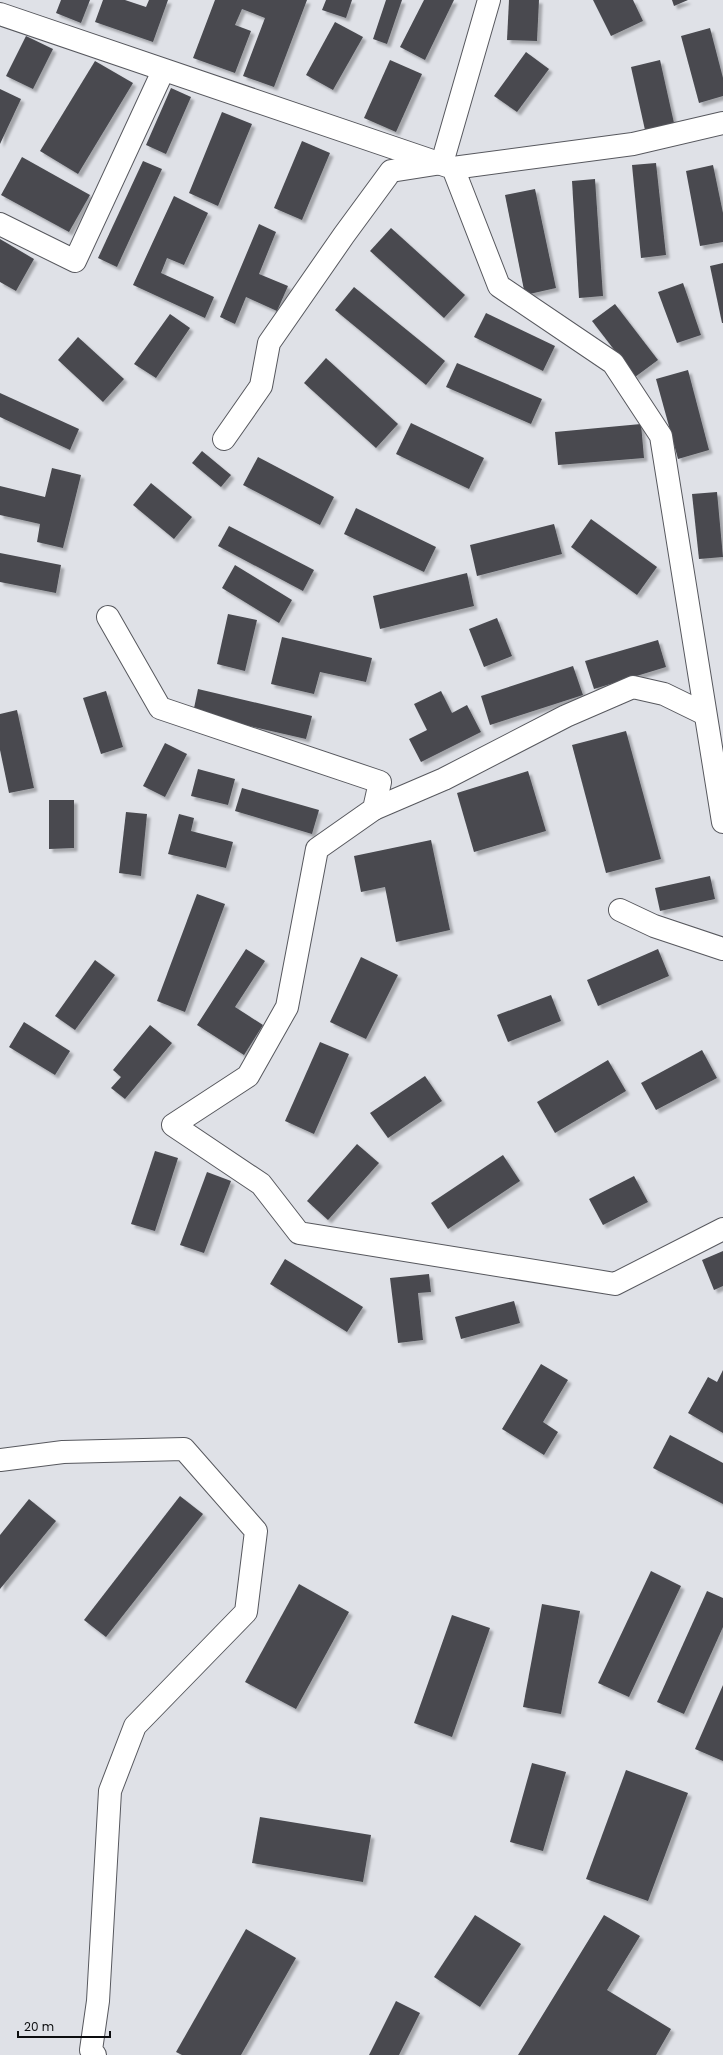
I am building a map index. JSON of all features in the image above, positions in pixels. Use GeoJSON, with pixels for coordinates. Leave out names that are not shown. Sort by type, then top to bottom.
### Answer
{"type":"FeatureCollection","features":[{"type":"Feature","properties":{"kind":"street"},"geometry":{"type":"LineString","coordinates":[[489,0],[447,166],[499,286],[613,363],[661,436],[723,822]]}},
{"type":"Feature","properties":{"kind":"street"},"geometry":{"type":"LineString","coordinates":[[0,14],[163,71],[447,166]]}},
{"type":"Feature","properties":{"kind":"street"},"geometry":{"type":"LineString","coordinates":[[0,224],[75,262],[163,71]]}},
{"type":"Feature","properties":{"kind":"street"},"geometry":{"type":"LineString","coordinates":[[224,439],[261,386],[269,343],[391,171],[447,166],[633,144],[723,124]]}},
{"type":"Feature","properties":{"kind":"street"},"geometry":{"type":"LineString","coordinates":[[108,617],[160,708],[380,782],[374,809]]}},
{"type":"Feature","properties":{"kind":"street"},"geometry":{"type":"LineString","coordinates":[[705,714],[664,694],[633,687],[566,716],[444,779],[374,809],[317,849],[287,1007],[248,1076],[173,1125],[261,1184],[299,1233],[615,1284],[723,1229]]}},
{"type":"Feature","properties":{"kind":"street"},"geometry":{"type":"LineString","coordinates":[[620,910],[654,926],[723,949]]}},
{"type":"Feature","properties":{"kind":"street"},"geometry":{"type":"LineString","coordinates":[[0,1460],[63,1452],[184,1449],[256,1530],[246,1612],[135,1726],[110,1791],[98,2001],[91,2050],[95,2055]]}},
{"type":"Feature","properties":{"kind":"building"},"geometry":{"type":"Polygon","coordinates":[[[61,0],[90,0],[81,23],[56,13],[61,0]]]}},
{"type":"Feature","properties":{"kind":"building"},"geometry":{"type":"Polygon","coordinates":[[[103,0],[125,0],[146,7],[149,0],[168,0],[153,42],[95,22],[103,0]]]}},
{"type":"Feature","properties":{"kind":"building"},"geometry":{"type":"Polygon","coordinates":[[[215,0],[307,0],[274,87],[243,76],[265,18],[242,9],[235,25],[251,31],[235,73],[193,58],[215,0]]]}},
{"type":"Feature","properties":{"kind":"building"},"geometry":{"type":"Polygon","coordinates":[[[326,0],[352,0],[346,18],[322,10],[326,0]]]}},
{"type":"Feature","properties":{"kind":"building"},"geometry":{"type":"Polygon","coordinates":[[[386,0],[402,0],[387,44],[373,39],[386,0]]]}},
{"type":"Feature","properties":{"kind":"building"},"geometry":{"type":"Polygon","coordinates":[[[424,0],[454,0],[425,60],[400,47],[424,0]]]}},
{"type":"Feature","properties":{"kind":"building"},"geometry":{"type":"Polygon","coordinates":[[[509,0],[539,0],[537,41],[507,40],[509,0]]]}},
{"type":"Feature","properties":{"kind":"building"},"geometry":{"type":"Polygon","coordinates":[[[593,0],[633,0],[643,21],[611,36],[593,0]]]}},
{"type":"Feature","properties":{"kind":"building"},"geometry":{"type":"Polygon","coordinates":[[[672,0],[688,0],[674,6],[672,0]]]}},
{"type":"Feature","properties":{"kind":"building"},"geometry":{"type":"Polygon","coordinates":[[[335,22],[363,37],[333,90],[306,75],[335,22]]]}},
{"type":"Feature","properties":{"kind":"building"},"geometry":{"type":"Polygon","coordinates":[[[710,28],[723,78],[723,96],[699,103],[681,36],[710,28]]]}},
{"type":"Feature","properties":{"kind":"building"},"geometry":{"type":"Polygon","coordinates":[[[26,36],[53,49],[33,89],[6,76],[26,36]]]}},
{"type":"Feature","properties":{"kind":"building"},"geometry":{"type":"Polygon","coordinates":[[[526,52],[549,69],[517,112],[494,96],[526,52]]]}},
{"type":"Feature","properties":{"kind":"building"},"geometry":{"type":"Polygon","coordinates":[[[390,60],[422,74],[396,132],[364,118],[390,60]]]}},
{"type":"Feature","properties":{"kind":"building"},"geometry":{"type":"Polygon","coordinates":[[[660,60],[674,123],[645,130],[631,67],[660,60]]]}},
{"type":"Feature","properties":{"kind":"building"},"geometry":{"type":"Polygon","coordinates":[[[95,61],[133,83],[78,174],[40,151],[95,61]]]}},
{"type":"Feature","properties":{"kind":"building"},"geometry":{"type":"Polygon","coordinates":[[[171,88],[191,97],[166,154],[146,145],[171,88]]]}},
{"type":"Feature","properties":{"kind":"building"},"geometry":{"type":"Polygon","coordinates":[[[0,89],[21,99],[0,144],[0,89]]]}},
{"type":"Feature","properties":{"kind":"building"},"geometry":{"type":"Polygon","coordinates":[[[222,112],[252,124],[218,206],[189,193],[222,112]]]}},
{"type":"Feature","properties":{"kind":"building"},"geometry":{"type":"Polygon","coordinates":[[[302,141],[330,153],[302,220],[274,208],[302,141]]]}},
{"type":"Feature","properties":{"kind":"building"},"geometry":{"type":"Polygon","coordinates":[[[22,157],[90,195],[69,232],[1,195],[22,157]]]}},
{"type":"Feature","properties":{"kind":"building"},"geometry":{"type":"Polygon","coordinates":[[[143,161],[162,169],[117,267],[98,258],[143,161]]]}},
{"type":"Feature","properties":{"kind":"building"},"geometry":{"type":"Polygon","coordinates":[[[656,163],[666,255],[641,258],[632,165],[656,163]]]}},
{"type":"Feature","properties":{"kind":"building"},"geometry":{"type":"Polygon","coordinates":[[[713,165],[723,213],[723,242],[700,246],[686,171],[713,165]]]}},
{"type":"Feature","properties":{"kind":"building"},"geometry":{"type":"Polygon","coordinates":[[[595,179],[603,296],[579,298],[572,181],[595,179]]]}},
{"type":"Feature","properties":{"kind":"building"},"geometry":{"type":"Polygon","coordinates":[[[535,189],[556,288],[525,295],[505,195],[535,189]]]}},
{"type":"Feature","properties":{"kind":"building"},"geometry":{"type":"Polygon","coordinates":[[[174,196],[208,213],[184,265],[167,258],[161,273],[214,297],[205,318],[133,285],[174,196]]]}},
{"type":"Feature","properties":{"kind":"building"},"geometry":{"type":"Polygon","coordinates":[[[259,224],[276,232],[259,274],[288,286],[277,311],[246,297],[235,324],[220,317],[259,224]]]}},
{"type":"Feature","properties":{"kind":"building"},"geometry":{"type":"Polygon","coordinates":[[[391,228],[465,295],[444,318],[370,251],[391,228]]]}},
{"type":"Feature","properties":{"kind":"building"},"geometry":{"type":"Polygon","coordinates":[[[0,239],[34,259],[16,291],[0,282],[0,239]]]}},
{"type":"Feature","properties":{"kind":"building"},"geometry":{"type":"Polygon","coordinates":[[[723,263],[723,323],[722,323],[710,266],[723,263]]]}},
{"type":"Feature","properties":{"kind":"building"},"geometry":{"type":"Polygon","coordinates":[[[683,283],[701,335],[677,343],[658,292],[683,283]]]}},
{"type":"Feature","properties":{"kind":"building"},"geometry":{"type":"Polygon","coordinates":[[[354,287],[445,361],[426,385],[335,310],[354,287]]]}},
{"type":"Feature","properties":{"kind":"building"},"geometry":{"type":"Polygon","coordinates":[[[615,304],[658,360],[635,377],[592,321],[615,304]]]}},
{"type":"Feature","properties":{"kind":"building"},"geometry":{"type":"Polygon","coordinates":[[[486,313],[555,346],[543,371],[474,337],[486,313]]]}},
{"type":"Feature","properties":{"kind":"building"},"geometry":{"type":"Polygon","coordinates":[[[170,314],[190,328],[156,378],[134,364],[170,314]]]}},
{"type":"Feature","properties":{"kind":"building"},"geometry":{"type":"Polygon","coordinates":[[[78,337],[124,379],[103,402],[58,360],[78,337]]]}},
{"type":"Feature","properties":{"kind":"building"},"geometry":{"type":"Polygon","coordinates":[[[326,358],[398,424],[376,448],[304,383],[326,358]]]}},
{"type":"Feature","properties":{"kind":"building"},"geometry":{"type":"Polygon","coordinates":[[[457,363],[542,399],[531,424],[446,387],[457,363]]]}},
{"type":"Feature","properties":{"kind":"building"},"geometry":{"type":"Polygon","coordinates":[[[688,370],[709,450],[678,459],[656,379],[688,370]]]}},
{"type":"Feature","properties":{"kind":"building"},"geometry":{"type":"Polygon","coordinates":[[[0,393],[79,429],[70,450],[0,417],[0,393]]]}},
{"type":"Feature","properties":{"kind":"building"},"geometry":{"type":"Polygon","coordinates":[[[411,423],[484,458],[469,489],[396,454],[411,423]]]}},
{"type":"Feature","properties":{"kind":"building"},"geometry":{"type":"Polygon","coordinates":[[[641,424],[644,458],[558,465],[555,432],[641,424]]]}},
{"type":"Feature","properties":{"kind":"building"},"geometry":{"type":"Polygon","coordinates":[[[202,451],[231,475],[221,487],[192,463],[202,451]]]}},
{"type":"Feature","properties":{"kind":"building"},"geometry":{"type":"Polygon","coordinates":[[[258,457],[334,497],[320,525],[243,485],[258,457]]]}},
{"type":"Feature","properties":{"kind":"building"},"geometry":{"type":"Polygon","coordinates":[[[52,468],[81,475],[63,548],[37,542],[40,524],[0,515],[0,486],[45,497],[52,468]]]}},
{"type":"Feature","properties":{"kind":"building"},"geometry":{"type":"Polygon","coordinates":[[[151,483],[192,517],[174,539],[133,505],[151,483]]]}},
{"type":"Feature","properties":{"kind":"building"},"geometry":{"type":"Polygon","coordinates":[[[717,492],[723,557],[699,559],[692,494],[717,492]]]}},
{"type":"Feature","properties":{"kind":"building"},"geometry":{"type":"Polygon","coordinates":[[[356,508],[436,547],[424,572],[344,534],[356,508]]]}},
{"type":"Feature","properties":{"kind":"building"},"geometry":{"type":"Polygon","coordinates":[[[591,519],[657,567],[637,595],[571,547],[591,519]]]}},
{"type":"Feature","properties":{"kind":"building"},"geometry":{"type":"Polygon","coordinates":[[[554,524],[562,554],[477,576],[470,545],[554,524]]]}},
{"type":"Feature","properties":{"kind":"building"},"geometry":{"type":"Polygon","coordinates":[[[229,526],[314,570],[303,591],[218,546],[229,526]]]}},
{"type":"Feature","properties":{"kind":"building"},"geometry":{"type":"Polygon","coordinates":[[[0,553],[61,565],[56,593],[0,582],[0,553]]]}},
{"type":"Feature","properties":{"kind":"building"},"geometry":{"type":"Polygon","coordinates":[[[235,565],[292,600],[279,623],[222,588],[235,565]]]}},
{"type":"Feature","properties":{"kind":"building"},"geometry":{"type":"Polygon","coordinates":[[[467,573],[474,606],[380,629],[373,596],[467,573]]]}},
{"type":"Feature","properties":{"kind":"building"},"geometry":{"type":"Polygon","coordinates":[[[228,614],[257,620],[245,671],[217,664],[228,614]]]}},
{"type":"Feature","properties":{"kind":"building"},"geometry":{"type":"Polygon","coordinates":[[[497,618],[512,656],[484,667],[469,629],[497,618]]]}},
{"type":"Feature","properties":{"kind":"building"},"geometry":{"type":"Polygon","coordinates":[[[282,637],[372,658],[366,682],[320,672],[314,694],[271,684],[282,637]]]}},
{"type":"Feature","properties":{"kind":"building"},"geometry":{"type":"Polygon","coordinates":[[[658,640],[666,667],[594,689],[585,661],[658,640]]]}},
{"type":"Feature","properties":{"kind":"building"},"geometry":{"type":"Polygon","coordinates":[[[573,666],[583,695],[490,725],[481,696],[573,666]]]}},
{"type":"Feature","properties":{"kind":"building"},"geometry":{"type":"Polygon","coordinates":[[[198,689],[312,716],[306,739],[193,713],[198,689]]]}},
{"type":"Feature","properties":{"kind":"building"},"geometry":{"type":"Polygon","coordinates":[[[106,691],[123,747],[101,754],[83,698],[106,691]]]}},
{"type":"Feature","properties":{"kind":"building"},"geometry":{"type":"Polygon","coordinates":[[[441,691],[452,713],[467,705],[481,732],[421,762],[409,739],[427,730],[414,704],[441,691]]]}},
{"type":"Feature","properties":{"kind":"building"},"geometry":{"type":"Polygon","coordinates":[[[17,710],[34,788],[9,793],[0,750],[0,714],[17,710]]]}},
{"type":"Feature","properties":{"kind":"building"},"geometry":{"type":"Polygon","coordinates":[[[626,731],[661,859],[606,873],[572,745],[626,731]]]}},
{"type":"Feature","properties":{"kind":"building"},"geometry":{"type":"Polygon","coordinates":[[[165,743],[187,754],[165,797],[143,786],[165,743]]]}},
{"type":"Feature","properties":{"kind":"building"},"geometry":{"type":"Polygon","coordinates":[[[198,769],[235,779],[228,805],[191,796],[198,769]]]}},
{"type":"Feature","properties":{"kind":"building"},"geometry":{"type":"Polygon","coordinates":[[[528,771],[546,831],[474,852],[457,793],[528,771]]]}},
{"type":"Feature","properties":{"kind":"building"},"geometry":{"type":"Polygon","coordinates":[[[242,788],[319,810],[312,834],[235,811],[242,788]]]}},
{"type":"Feature","properties":{"kind":"building"},"geometry":{"type":"Polygon","coordinates":[[[49,800],[74,800],[74,848],[49,849],[49,800]]]}},
{"type":"Feature","properties":{"kind":"building"},"geometry":{"type":"Polygon","coordinates":[[[126,812],[147,814],[141,876],[119,873],[126,812]]]}},
{"type":"Feature","properties":{"kind":"building"},"geometry":{"type":"Polygon","coordinates":[[[179,814],[194,818],[191,831],[233,842],[226,868],[168,854],[179,814]]]}},
{"type":"Feature","properties":{"kind":"building"},"geometry":{"type":"Polygon","coordinates":[[[431,840],[450,930],[396,942],[385,887],[361,892],[354,856],[431,840]]]}},
{"type":"Feature","properties":{"kind":"building"},"geometry":{"type":"Polygon","coordinates":[[[710,876],[715,899],[660,911],[655,888],[710,876]]]}},
{"type":"Feature","properties":{"kind":"building"},"geometry":{"type":"Polygon","coordinates":[[[197,894],[225,904],[185,1012],[157,1001],[197,894]]]}},
{"type":"Feature","properties":{"kind":"building"},"geometry":{"type":"Polygon","coordinates":[[[246,949],[265,961],[235,1007],[263,1025],[244,1055],[197,1025],[246,949]]]}},
{"type":"Feature","properties":{"kind":"building"},"geometry":{"type":"Polygon","coordinates":[[[658,949],[669,976],[598,1006],[587,980],[658,949]]]}},
{"type":"Feature","properties":{"kind":"building"},"geometry":{"type":"Polygon","coordinates":[[[361,957],[398,975],[366,1039],[330,1022],[361,957]]]}},
{"type":"Feature","properties":{"kind":"building"},"geometry":{"type":"Polygon","coordinates":[[[95,960],[115,975],[75,1030],[55,1016],[95,960]]]}},
{"type":"Feature","properties":{"kind":"building"},"geometry":{"type":"Polygon","coordinates":[[[551,995],[561,1021],[508,1042],[497,1015],[551,995]]]}},
{"type":"Feature","properties":{"kind":"building"},"geometry":{"type":"Polygon","coordinates":[[[24,1022],[70,1051],[55,1075],[9,1047],[24,1022]]]}},
{"type":"Feature","properties":{"kind":"building"},"geometry":{"type":"Polygon","coordinates":[[[150,1025],[172,1043],[125,1099],[111,1088],[121,1077],[113,1070],[150,1025]]]}},
{"type":"Feature","properties":{"kind":"building"},"geometry":{"type":"Polygon","coordinates":[[[320,1042],[349,1054],[314,1134],[285,1121],[320,1042]]]}},
{"type":"Feature","properties":{"kind":"building"},"geometry":{"type":"Polygon","coordinates":[[[702,1050],[717,1078],[656,1110],[641,1083],[702,1050]]]}},
{"type":"Feature","properties":{"kind":"building"},"geometry":{"type":"Polygon","coordinates":[[[608,1060],[626,1091],[555,1133],[537,1102],[608,1060]]]}},
{"type":"Feature","properties":{"kind":"building"},"geometry":{"type":"Polygon","coordinates":[[[425,1076],[442,1101],[388,1138],[370,1113],[425,1076]]]}},
{"type":"Feature","properties":{"kind":"building"},"geometry":{"type":"Polygon","coordinates":[[[357,1144],[379,1163],[328,1220],[307,1201],[357,1144]]]}},
{"type":"Feature","properties":{"kind":"building"},"geometry":{"type":"Polygon","coordinates":[[[155,1151],[178,1158],[155,1231],[131,1224],[155,1151]]]}},
{"type":"Feature","properties":{"kind":"building"},"geometry":{"type":"Polygon","coordinates":[[[503,1155],[520,1181],[448,1229],[431,1203],[503,1155]]]}},
{"type":"Feature","properties":{"kind":"building"},"geometry":{"type":"Polygon","coordinates":[[[207,1172],[231,1181],[204,1253],[180,1245],[207,1172]]]}},
{"type":"Feature","properties":{"kind":"building"},"geometry":{"type":"Polygon","coordinates":[[[634,1176],[648,1202],[603,1225],[589,1199],[634,1176]]]}},
{"type":"Feature","properties":{"kind":"building"},"geometry":{"type":"Polygon","coordinates":[[[723,1251],[723,1286],[714,1290],[702,1260],[723,1251]]]}},
{"type":"Feature","properties":{"kind":"building"},"geometry":{"type":"Polygon","coordinates":[[[285,1259],[363,1307],[347,1332],[270,1284],[285,1259]]]}},
{"type":"Feature","properties":{"kind":"building"},"geometry":{"type":"Polygon","coordinates":[[[429,1274],[431,1292],[418,1293],[423,1340],[398,1343],[390,1278],[429,1274]]]}},
{"type":"Feature","properties":{"kind":"building"},"geometry":{"type":"Polygon","coordinates":[[[514,1301],[520,1323],[461,1339],[455,1317],[514,1301]]]}},
{"type":"Feature","properties":{"kind":"building"},"geometry":{"type":"Polygon","coordinates":[[[541,1364],[568,1380],[543,1422],[558,1432],[544,1455],[502,1429],[541,1364]]]}},
{"type":"Feature","properties":{"kind":"building"},"geometry":{"type":"Polygon","coordinates":[[[723,1370],[723,1433],[688,1413],[708,1377],[717,1382],[723,1370]]]}},
{"type":"Feature","properties":{"kind":"building"},"geometry":{"type":"Polygon","coordinates":[[[670,1435],[723,1463],[723,1504],[653,1468],[670,1435]]]}},
{"type":"Feature","properties":{"kind":"building"},"geometry":{"type":"Polygon","coordinates":[[[180,1496],[203,1514],[106,1637],[84,1620],[180,1496]]]}},
{"type":"Feature","properties":{"kind":"building"},"geometry":{"type":"Polygon","coordinates":[[[29,1499],[56,1521],[0,1589],[0,1535],[29,1499]]]}},
{"type":"Feature","properties":{"kind":"building"},"geometry":{"type":"Polygon","coordinates":[[[651,1571],[681,1586],[629,1697],[598,1683],[651,1571]]]}},
{"type":"Feature","properties":{"kind":"building"},"geometry":{"type":"Polygon","coordinates":[[[299,1584],[349,1612],[296,1709],[245,1682],[299,1584]]]}},
{"type":"Feature","properties":{"kind":"building"},"geometry":{"type":"Polygon","coordinates":[[[707,1591],[723,1598],[723,1627],[684,1714],[657,1702],[707,1591]]]}},
{"type":"Feature","properties":{"kind":"building"},"geometry":{"type":"Polygon","coordinates":[[[542,1604],[580,1611],[561,1714],[523,1707],[542,1604]]]}},
{"type":"Feature","properties":{"kind":"building"},"geometry":{"type":"Polygon","coordinates":[[[452,1615],[490,1628],[452,1737],[414,1723],[452,1615]]]}},
{"type":"Feature","properties":{"kind":"building"},"geometry":{"type":"Polygon","coordinates":[[[723,1685],[723,1761],[695,1749],[723,1685]]]}},
{"type":"Feature","properties":{"kind":"building"},"geometry":{"type":"Polygon","coordinates":[[[532,1763],[566,1772],[543,1851],[510,1842],[532,1763]]]}},
{"type":"Feature","properties":{"kind":"building"},"geometry":{"type":"Polygon","coordinates":[[[626,1770],[688,1793],[648,1901],[586,1879],[626,1770]]]}},
{"type":"Feature","properties":{"kind":"building"},"geometry":{"type":"Polygon","coordinates":[[[260,1817],[371,1835],[363,1882],[252,1863],[260,1817]]]}},
{"type":"Feature","properties":{"kind":"building"},"geometry":{"type":"Polygon","coordinates":[[[475,1915],[521,1944],[480,2007],[434,1977],[475,1915]]]}},
{"type":"Feature","properties":{"kind":"building"},"geometry":{"type":"Polygon","coordinates":[[[604,1915],[640,1936],[607,1990],[671,2029],[656,2055],[518,2055],[604,1915]]]}},
{"type":"Feature","properties":{"kind":"building"},"geometry":{"type":"Polygon","coordinates":[[[246,1929],[296,1958],[241,2055],[182,2055],[176,2052],[246,1929]]]}},
{"type":"Feature","properties":{"kind":"building"},"geometry":{"type":"Polygon","coordinates":[[[396,2001],[420,2013],[399,2055],[369,2055],[396,2001]]]}}]}
